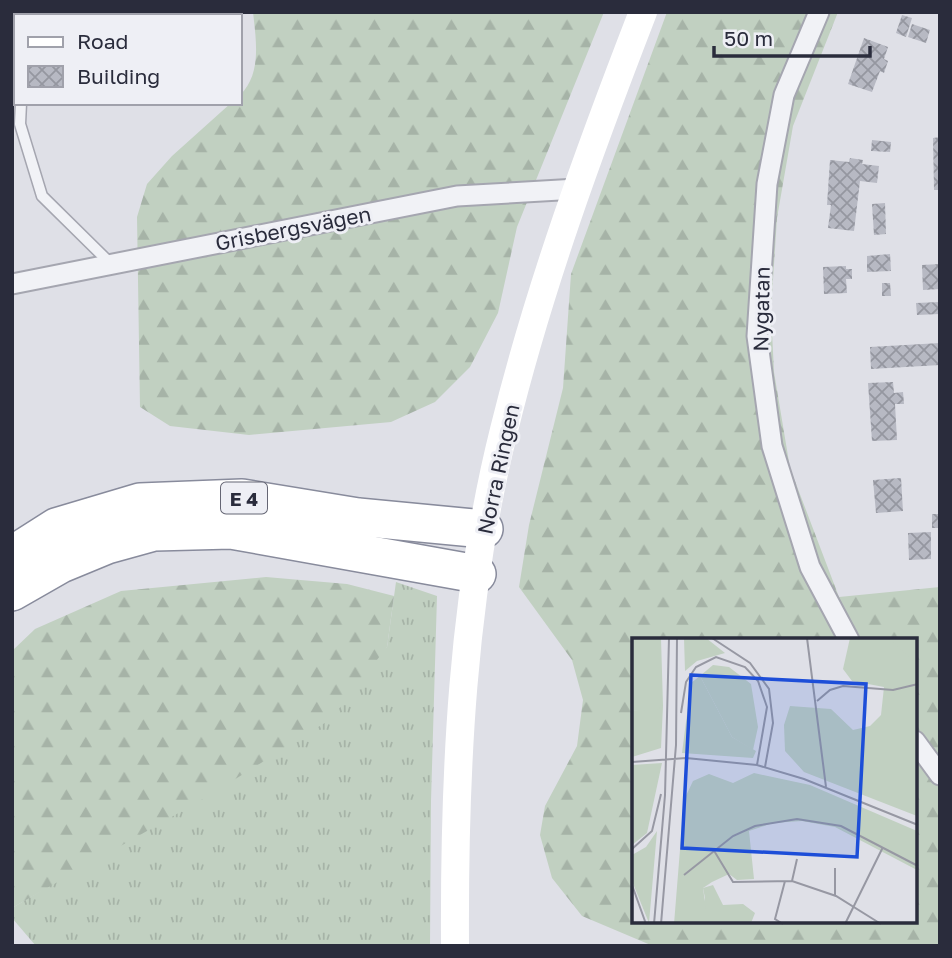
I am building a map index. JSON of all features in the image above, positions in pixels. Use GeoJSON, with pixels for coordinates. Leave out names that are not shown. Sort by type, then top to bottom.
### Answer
{"type":"FeatureCollection","features":[{"type":"Feature","properties":{"kind":"highway","name":"E 4"},"geometry":{"type":"LineString","coordinates":[[12,555],[56,527],[140,502],[242,498],[358,517],[485,529]]}},
{"type":"Feature","properties":{"kind":"highway","name":"E 4"},"geometry":{"type":"LineString","coordinates":[[12,592],[61,564],[96,550],[154,533],[231,530],[477,574]]}},
{"type":"Feature","properties":{"kind":"main road","name":"Norra Ringen"},"geometry":{"type":"LineString","coordinates":[[455,946],[454,838],[464,663],[503,431],[537,309],[577,189],[643,12]]}},
{"type":"Feature","properties":{"kind":"street","name":"Nygatan"},"geometry":{"type":"LineString","coordinates":[[819,12],[784,95],[767,184],[757,336],[772,446],[810,567],[848,638]]}},
{"type":"Feature","properties":{"kind":"street","name":"Grisbergsvägen"},"geometry":{"type":"LineString","coordinates":[[12,284],[457,196],[577,189]]}},
{"type":"Feature","properties":{"kind":"street"},"geometry":{"type":"LineString","coordinates":[[917,744],[940,775]]}},
{"type":"Feature","properties":{"kind":"lane"},"geometry":{"type":"LineString","coordinates":[[20,105],[20,124],[42,196],[111,264]]}},
{"type":"Feature","properties":{"kind":"green space"},"geometry":{"type":"Polygon","coordinates":[[[253,12],[604,12],[517,227],[498,313],[470,367],[435,402],[391,422],[249,435],[170,426],[140,407],[137,217],[147,184],[172,156],[229,105],[242,105],[242,93],[255,67],[253,12]]]}},
{"type":"Feature","properties":{"kind":"green space"},"geometry":{"type":"Polygon","coordinates":[[[667,12],[838,12],[793,126],[777,218],[771,311],[774,372],[790,468],[839,597],[940,587],[940,946],[653,946],[582,916],[552,878],[540,835],[545,806],[577,746],[583,700],[572,660],[519,587],[529,525],[563,388],[571,274],[667,12]]]}},
{"type":"Feature","properties":{"kind":"green space"},"geometry":{"type":"Polygon","coordinates":[[[266,577],[347,584],[394,596],[387,647],[331,719],[210,795],[12,908],[12,651],[35,629],[121,591],[266,577]]]}},
{"type":"Feature","properties":{"kind":"green space"},"geometry":{"type":"Polygon","coordinates":[[[396,582],[437,596],[430,946],[36,946],[12,918],[12,908],[76,870],[387,647],[396,582]]]}},
{"type":"Feature","properties":{"kind":"building"},"geometry":{"type":"Polygon","coordinates":[[[902,15],[912,18],[906,37],[896,33],[902,15]]]}},
{"type":"Feature","properties":{"kind":"building"},"geometry":{"type":"Polygon","coordinates":[[[912,24],[930,30],[926,43],[908,37],[912,24]]]}},
{"type":"Feature","properties":{"kind":"building"},"geometry":{"type":"Polygon","coordinates":[[[864,38],[888,47],[884,59],[888,61],[884,73],[880,71],[872,92],[848,84],[864,38]]]}},
{"type":"Feature","properties":{"kind":"building"},"geometry":{"type":"Polygon","coordinates":[[[940,137],[940,190],[934,190],[933,138],[940,137]]]}},
{"type":"Feature","properties":{"kind":"building"},"geometry":{"type":"Polygon","coordinates":[[[872,140],[891,142],[890,152],[871,151],[872,140]]]}},
{"type":"Feature","properties":{"kind":"building"},"geometry":{"type":"Polygon","coordinates":[[[850,158],[863,160],[862,164],[879,166],[877,183],[860,181],[854,231],[828,228],[831,205],[827,205],[830,160],[849,162],[850,158]]]}},
{"type":"Feature","properties":{"kind":"building"},"geometry":{"type":"Polygon","coordinates":[[[885,203],[886,234],[874,235],[872,204],[885,203]]]}},
{"type":"Feature","properties":{"kind":"building"},"geometry":{"type":"Polygon","coordinates":[[[890,254],[891,271],[867,272],[867,256],[890,254]]]}},
{"type":"Feature","properties":{"kind":"building"},"geometry":{"type":"Polygon","coordinates":[[[940,264],[940,289],[923,290],[922,265],[940,264]]]}},
{"type":"Feature","properties":{"kind":"building"},"geometry":{"type":"Polygon","coordinates":[[[846,266],[846,269],[852,269],[852,279],[846,279],[847,293],[824,294],[823,267],[846,266]]]}},
{"type":"Feature","properties":{"kind":"building"},"geometry":{"type":"Polygon","coordinates":[[[882,283],[890,283],[891,296],[882,296],[882,283]]]}},
{"type":"Feature","properties":{"kind":"building"},"geometry":{"type":"Polygon","coordinates":[[[940,302],[940,314],[917,315],[916,303],[940,302]]]}},
{"type":"Feature","properties":{"kind":"building"},"geometry":{"type":"Polygon","coordinates":[[[940,343],[940,365],[871,369],[870,347],[940,343]]]}},
{"type":"Feature","properties":{"kind":"building"},"geometry":{"type":"Polygon","coordinates":[[[893,382],[894,393],[903,392],[904,404],[895,404],[897,440],[872,441],[868,383],[893,382]]]}},
{"type":"Feature","properties":{"kind":"building"},"geometry":{"type":"Polygon","coordinates":[[[901,478],[903,511],[876,513],[873,480],[901,478]]]}},
{"type":"Feature","properties":{"kind":"building"},"geometry":{"type":"Polygon","coordinates":[[[932,514],[940,514],[940,528],[932,528],[932,514]]]}},
{"type":"Feature","properties":{"kind":"building"},"geometry":{"type":"Polygon","coordinates":[[[931,532],[931,559],[909,560],[908,533],[931,532]]]}}]}
